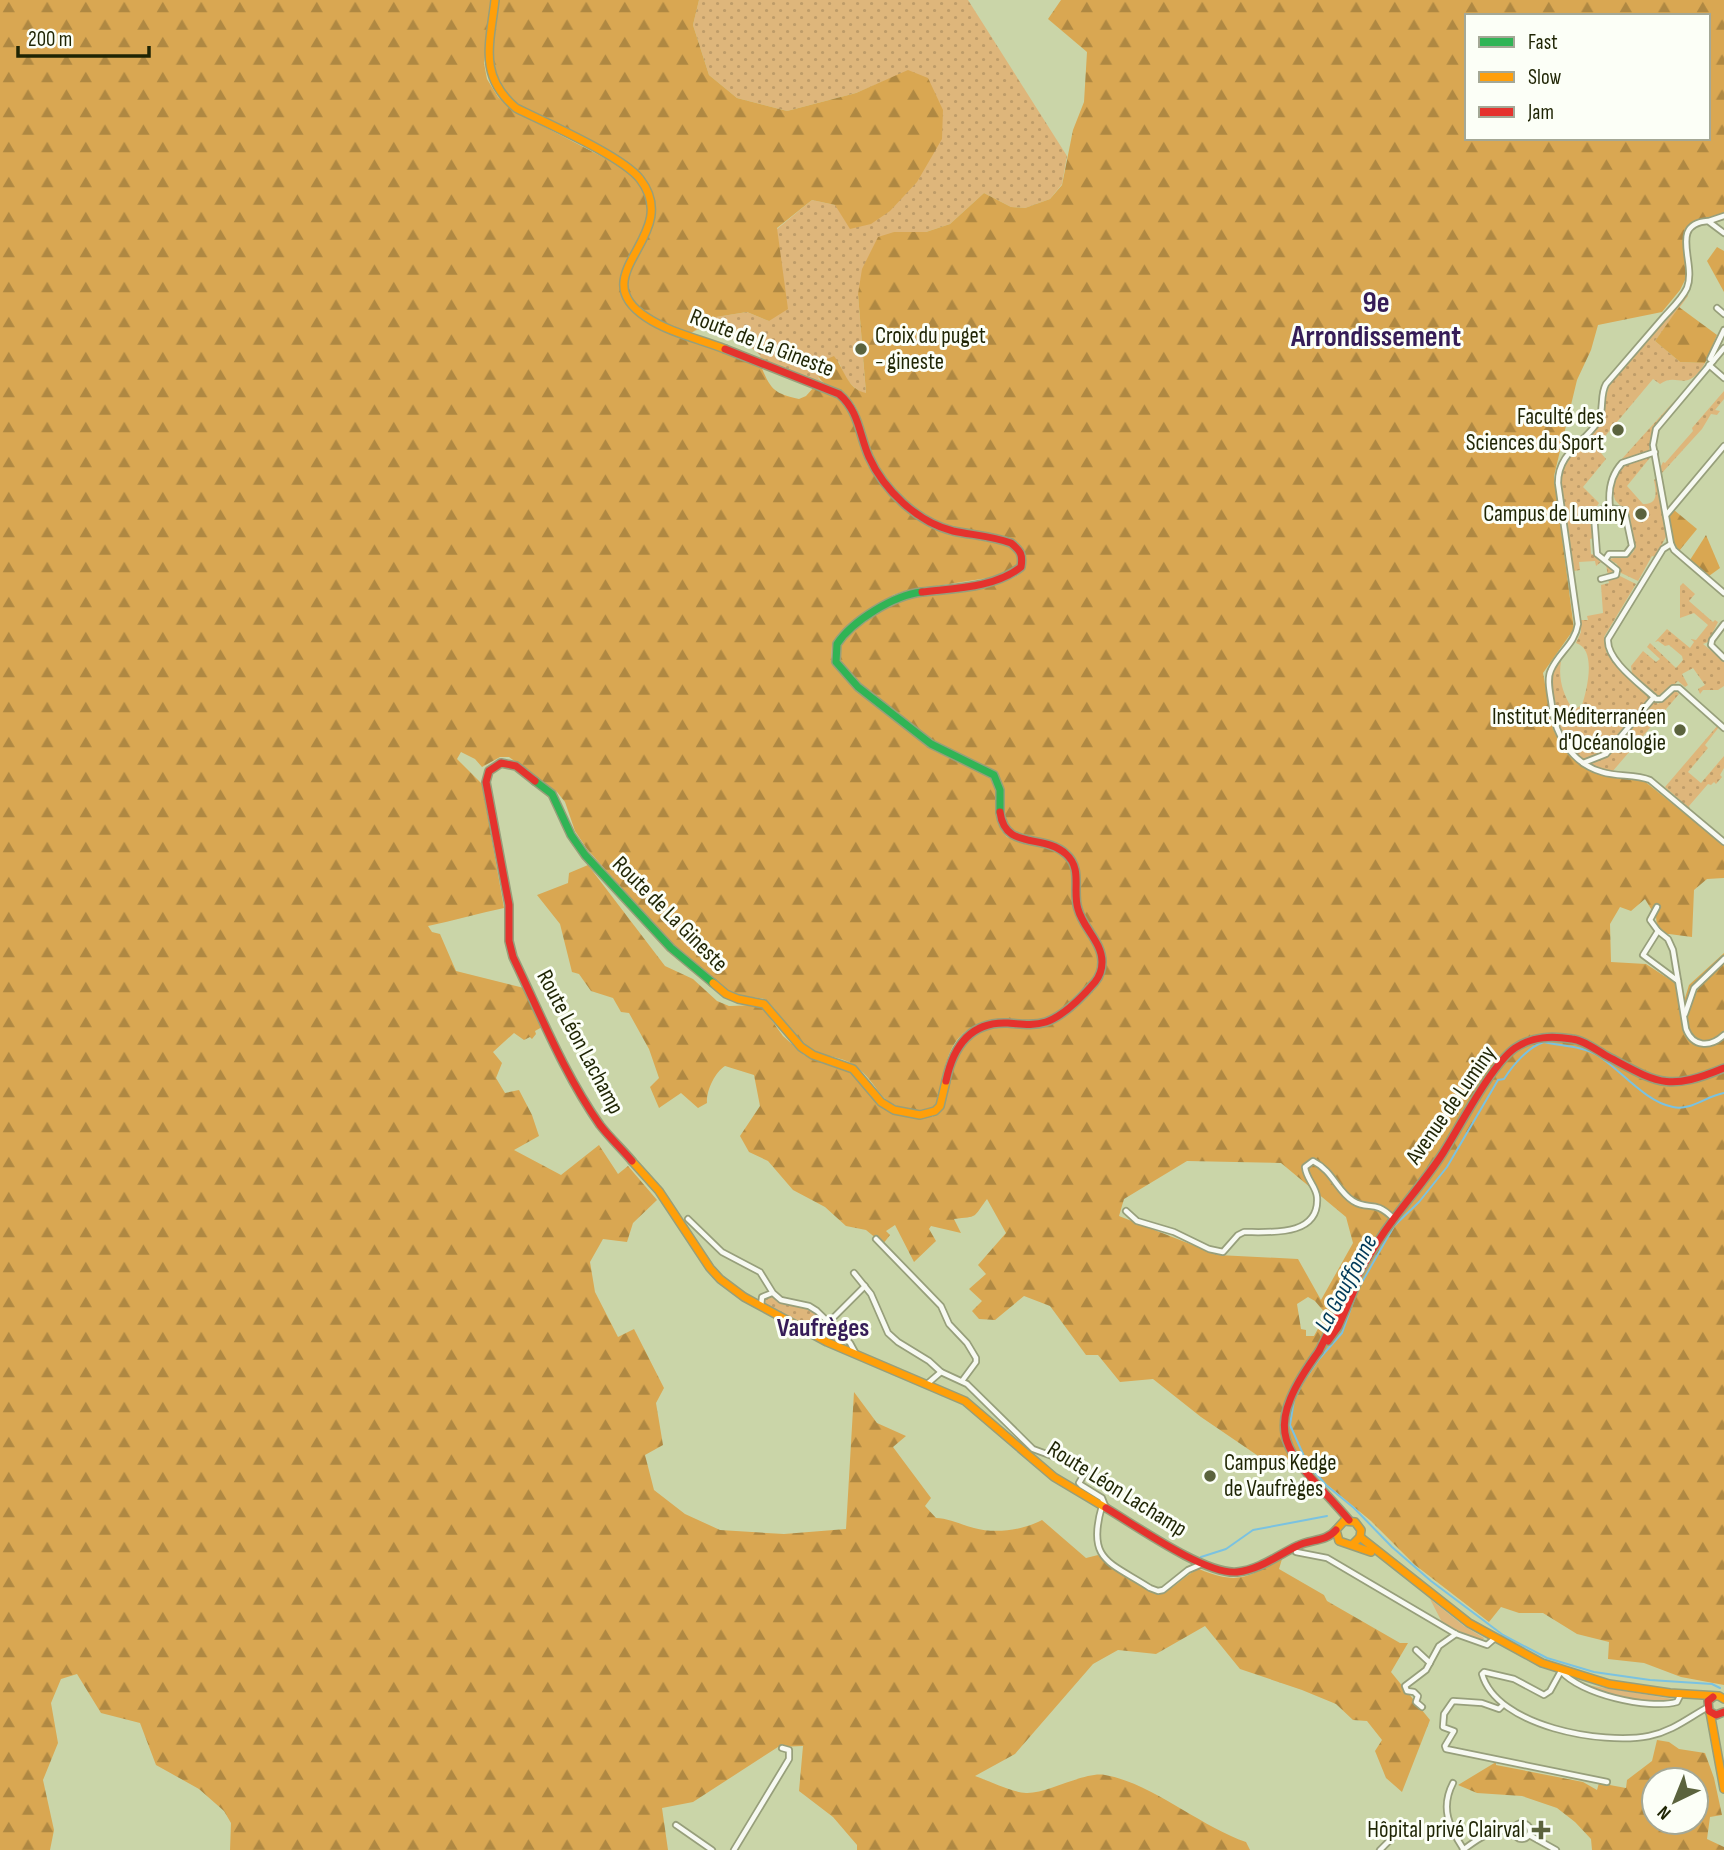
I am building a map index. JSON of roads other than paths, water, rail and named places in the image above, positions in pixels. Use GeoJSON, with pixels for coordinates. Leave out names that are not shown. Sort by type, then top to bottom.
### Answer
{"type":"FeatureCollection","features":[{"type":"Feature","properties":{"kind":"main road","name":"Route de La Gineste"},"geometry":{"type":"LineString","coordinates":[[486,782],[492,767],[500,763],[511,764],[552,793],[571,835],[585,855],[671,948],[732,998],[764,1004],[794,1041],[815,1056],[852,1068],[881,1102],[895,1110],[925,1115],[937,1111],[950,1060],[956,1048],[970,1034],[990,1024],[1034,1024],[1047,1021],[1070,1004],[1101,974],[1102,955],[1076,906],[1078,881],[1075,865],[1070,857],[1051,844],[1009,834],[1000,821],[1001,793],[993,775],[937,748],[874,699],[841,668],[835,657],[836,646],[842,635],[895,598],[905,594],[1000,580],[1017,573],[1024,558],[1019,548],[1009,542],[944,529],[928,522],[908,507],[877,471],[854,410],[839,394],[655,322],[633,307],[626,295],[624,280],[629,261],[650,227],[652,208],[647,188],[630,168],[524,113],[498,92],[488,63],[495,0]]}},
{"type":"Feature","properties":{"kind":"main road","name":"Route Léon Lachamp"},"geometry":{"type":"LineString","coordinates":[[486,782],[509,905],[509,947],[574,1081],[601,1125],[659,1191],[710,1268],[729,1287],[856,1354],[972,1406],[1054,1477],[1216,1570],[1230,1573],[1260,1566],[1310,1541],[1325,1538],[1338,1527]]}},
{"type":"Feature","properties":{"kind":"main road","name":"Avenue de Luminy"},"geometry":{"type":"LineString","coordinates":[[1349,1520],[1292,1456],[1284,1424],[1287,1403],[1298,1381],[1319,1351],[1361,1268],[1393,1218],[1441,1156],[1499,1064],[1509,1053],[1526,1042],[1554,1035],[1576,1039],[1647,1077],[1671,1083],[1692,1081],[1722,1067]]}},
{"type":"Feature","properties":{"kind":"main road"},"geometry":{"type":"LineString","coordinates":[[1338,1508],[1339,1541],[1345,1545],[1365,1548],[1413,1580]]}},
{"type":"Feature","properties":{"kind":"main road"},"geometry":{"type":"LineString","coordinates":[[1338,1527],[1349,1520],[1359,1526],[1360,1537],[1413,1580],[1469,1623],[1525,1655],[1562,1671],[1609,1684],[1698,1696],[1719,1696],[1724,1699]]}},
{"type":"Feature","properties":{"kind":"main road"},"geometry":{"type":"LineString","coordinates":[[1352,1545],[1360,1537]]}},
{"type":"Feature","properties":{"kind":"main road","name":"Route Léon Lachamp"},"geometry":{"type":"LineString","coordinates":[[1295,1550],[1339,1541]]}},
{"type":"Feature","properties":{"kind":"main road"},"geometry":{"type":"LineString","coordinates":[[1698,1696],[1716,1711]]}},
{"type":"Feature","properties":{"kind":"main road"},"geometry":{"type":"LineString","coordinates":[[1713,1697],[1716,1711],[1712,1725],[1724,1789]]}},
{"type":"Feature","properties":{"kind":"street"},"geometry":{"type":"LineString","coordinates":[[1724,216],[1696,223],[1685,237],[1691,273],[1684,293],[1606,384],[1602,390],[1598,421],[1575,444],[1558,475],[1578,624],[1574,638],[1556,662],[1549,677],[1555,727],[1566,746],[1583,763],[1602,772],[1650,780],[1724,842]]}},
{"type":"Feature","properties":{"kind":"street"},"geometry":{"type":"LineString","coordinates":[[1708,222],[1724,233]]}},
{"type":"Feature","properties":{"kind":"street"},"geometry":{"type":"LineString","coordinates":[[1717,308],[1724,314]]}},
{"type":"Feature","properties":{"kind":"street"},"geometry":{"type":"LineString","coordinates":[[1724,330],[1710,359],[1724,379]]}},
{"type":"Feature","properties":{"kind":"street"},"geometry":{"type":"LineString","coordinates":[[1724,348],[1656,429],[1653,439],[1671,544],[1724,593]]}},
{"type":"Feature","properties":{"kind":"street"},"geometry":{"type":"LineString","coordinates":[[1667,515],[1724,446]]}},
{"type":"Feature","properties":{"kind":"street"},"geometry":{"type":"LineString","coordinates":[[1610,508],[1608,488],[1618,466],[1655,452]]}},
{"type":"Feature","properties":{"kind":"street"},"geometry":{"type":"LineString","coordinates":[[1601,579],[1613,577],[1617,572],[1615,567],[1605,560],[1597,554],[1593,520],[1600,510],[1610,508],[1625,513],[1632,546],[1626,554],[1609,555],[1605,560]]}},
{"type":"Feature","properties":{"kind":"street"},"geometry":{"type":"LineString","coordinates":[[1671,544],[1663,550],[1607,643],[1608,649],[1654,697],[1661,699],[1673,688],[1679,688],[1724,728]]}},
{"type":"Feature","properties":{"kind":"street"},"geometry":{"type":"LineString","coordinates":[[1724,624],[1711,645],[1724,658]]}},
{"type":"Feature","properties":{"kind":"street"},"geometry":{"type":"LineString","coordinates":[[1583,763],[1606,754],[1654,697]]}},
{"type":"Feature","properties":{"kind":"street"},"geometry":{"type":"LineString","coordinates":[[1657,907],[1650,920],[1671,944],[1687,1033],[1696,1042],[1704,1045],[1714,1043],[1724,1035]]}},
{"type":"Feature","properties":{"kind":"street"},"geometry":{"type":"LineString","coordinates":[[1658,931],[1643,955],[1678,981]]}},
{"type":"Feature","properties":{"kind":"street"},"geometry":{"type":"LineString","coordinates":[[1685,1015],[1694,988],[1724,959]]}},
{"type":"Feature","properties":{"kind":"street"},"geometry":{"type":"LineString","coordinates":[[1126,1211],[1137,1221],[1174,1232],[1209,1249],[1223,1252],[1244,1232],[1289,1231],[1310,1220],[1316,1212],[1317,1197],[1305,1167],[1314,1161],[1327,1170],[1351,1200],[1382,1207],[1393,1218]]}},
{"type":"Feature","properties":{"kind":"street"},"geometry":{"type":"LineString","coordinates":[[688,1219],[722,1252],[760,1272],[773,1293],[764,1295],[761,1306]]}},
{"type":"Feature","properties":{"kind":"street"},"geometry":{"type":"LineString","coordinates":[[876,1239],[941,1306],[949,1324],[967,1343],[976,1362],[962,1381]]}},
{"type":"Feature","properties":{"kind":"street"},"geometry":{"type":"LineString","coordinates":[[854,1273],[866,1286],[877,1305],[888,1334],[929,1360],[941,1372],[962,1381],[1029,1446],[1085,1468],[1080,1485],[1102,1498],[1104,1508],[1097,1539],[1098,1550],[1106,1559],[1158,1591],[1188,1570],[1202,1564]]}},
{"type":"Feature","properties":{"kind":"street"},"geometry":{"type":"LineString","coordinates":[[829,1322],[866,1286]]}},
{"type":"Feature","properties":{"kind":"street","name":"Route Léon Lachamp"},"geometry":{"type":"LineString","coordinates":[[773,1293],[785,1302],[809,1306],[850,1343],[856,1354]]}},
{"type":"Feature","properties":{"kind":"street"},"geometry":{"type":"LineString","coordinates":[[927,1384],[941,1372]]}},
{"type":"Feature","properties":{"kind":"street"},"geometry":{"type":"LineString","coordinates":[[1295,1550],[1327,1558],[1456,1634],[1486,1645],[1496,1638]]}},
{"type":"Feature","properties":{"kind":"street"},"geometry":{"type":"LineString","coordinates":[[1422,1707],[1416,1702],[1418,1696],[1407,1691],[1405,1686],[1426,1670],[1439,1646],[1456,1634]]}},
{"type":"Feature","properties":{"kind":"street"},"geometry":{"type":"LineString","coordinates":[[1416,1650],[1430,1663]]}},
{"type":"Feature","properties":{"kind":"street"},"geometry":{"type":"LineString","coordinates":[[1681,1694],[1679,1701],[1649,1706],[1611,1697],[1568,1678],[1562,1671],[1550,1691],[1544,1695],[1497,1673],[1484,1672],[1482,1677],[1503,1705],[1546,1728],[1586,1735],[1632,1737],[1661,1732],[1716,1711]]}},
{"type":"Feature","properties":{"kind":"street"},"geometry":{"type":"LineString","coordinates":[[1503,1705],[1499,1709],[1482,1703],[1453,1701],[1442,1720],[1443,1727],[1454,1731],[1446,1749],[1607,1783]]}},
{"type":"Feature","properties":{"kind":"street"},"geometry":{"type":"LineString","coordinates":[[734,1850],[789,1759],[789,1750],[782,1748]]}},
{"type":"Feature","properties":{"kind":"street"},"geometry":{"type":"LineString","coordinates":[[1453,1783],[1447,1796],[1446,1811],[1451,1828],[1463,1850],[1480,1837],[1517,1825],[1525,1824],[1530,1828],[1529,1835]]}},
{"type":"Feature","properties":{"kind":"street"},"geometry":{"type":"LineString","coordinates":[[676,1825],[712,1850]]}},
{"type":"Feature","properties":{"kind":"street"},"geometry":{"type":"LineString","coordinates":[[1508,1830],[1521,1839],[1529,1835]]}},
{"type":"Feature","properties":{"kind":"street"},"geometry":{"type":"LineString","coordinates":[[1529,1835],[1553,1849]]}},
{"type":"Feature","properties":{"kind":"street"},"geometry":{"type":"LineString","coordinates":[[1380,1850],[1394,1836]]}},
{"type":"Feature","properties":{"kind":"waterway","name":"La Gouffonne"},"geometry":{"type":"LineString","coordinates":[[1720,1688],[1712,1684],[1650,1680],[1594,1672],[1547,1658],[1503,1635],[1431,1581],[1326,1485],[1307,1463],[1290,1425],[1294,1400],[1303,1382],[1342,1333],[1357,1291],[1394,1226],[1419,1202],[1447,1167],[1498,1080],[1504,1079],[1516,1062],[1532,1048],[1544,1042],[1591,1052],[1653,1099],[1673,1107],[1686,1107],[1724,1093]]}},
{"type":"Feature","properties":{"kind":"waterway"},"geometry":{"type":"LineString","coordinates":[[1201,1557],[1226,1549],[1253,1530],[1327,1516]]}},
{"type":"Feature","properties":{"kind":"place","name":"Croix du puget - gineste"},"geometry":{"type":"Point","coordinates":[861,349]}},
{"type":"Feature","properties":{"kind":"place","name":"Faculté des Sciences du Sport"},"geometry":{"type":"Point","coordinates":[1618,430]}},
{"type":"Feature","properties":{"kind":"place","name":"Campus de Luminy"},"geometry":{"type":"Point","coordinates":[1641,514]}},
{"type":"Feature","properties":{"kind":"place","name":"Institut Méditerranéen d'Océanologie"},"geometry":{"type":"Point","coordinates":[1680,730]}},
{"type":"Feature","properties":{"kind":"place","name":"Campus Kedge de Vaufrèges"},"geometry":{"type":"Point","coordinates":[1210,1476]}},
{"type":"Feature","properties":{"kind":"place","name":"Hôpital privé Clairval"},"geometry":{"type":"Point","coordinates":[1541,1830]}},
{"type":"Feature","properties":{"kind":"district","name":"9e Arrondissement"},"geometry":{"type":"Point","coordinates":[1376,320]}},
{"type":"Feature","properties":{"kind":"district","name":"Vaufrèges"},"geometry":{"type":"Point","coordinates":[823,1328]}}]}
